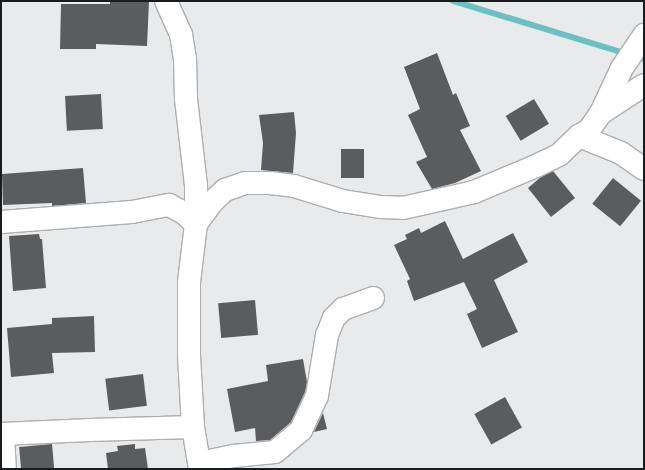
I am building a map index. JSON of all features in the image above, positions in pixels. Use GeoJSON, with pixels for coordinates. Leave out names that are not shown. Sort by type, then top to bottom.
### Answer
{"type":"FeatureCollection","features":[{"type":"Feature","properties":{"kind":"street"},"geometry":{"type":"LineString","coordinates":[[166,1],[181,34],[185,58],[186,100],[196,186],[196,224],[189,282],[189,355],[193,428],[200,466],[234,456],[275,452],[301,430],[308,418],[317,396],[327,335],[334,318],[343,308],[373,298]]}},
{"type":"Feature","properties":{"kind":"street"},"geometry":{"type":"LineString","coordinates":[[196,224],[211,203],[225,190],[245,183],[270,183],[294,186],[343,200],[380,207],[402,208],[474,192],[559,155],[579,136],[589,130],[601,113],[622,68],[644,35]]}},
{"type":"Feature","properties":{"kind":"street"},"geometry":{"type":"LineString","coordinates":[[601,113],[644,86]]}},
{"type":"Feature","properties":{"kind":"street"},"geometry":{"type":"LineString","coordinates":[[579,136],[621,154],[644,169]]}},
{"type":"Feature","properties":{"kind":"street"},"geometry":{"type":"LineString","coordinates":[[1,222],[132,212],[169,205],[184,213],[196,224]]}},
{"type":"Feature","properties":{"kind":"street"},"geometry":{"type":"LineString","coordinates":[[5,469],[2,434],[193,428]]}},
{"type":"Feature","properties":{"kind":"building"},"geometry":{"type":"Polygon","coordinates":[[[110,1],[149,1],[147,46],[96,44],[96,49],[60,49],[61,4],[110,4],[110,1]]]}},
{"type":"Feature","properties":{"kind":"building"},"geometry":{"type":"Polygon","coordinates":[[[437,53],[453,95],[456,93],[470,126],[460,130],[481,171],[455,183],[432,189],[416,162],[427,157],[408,115],[420,109],[404,67],[437,53]]]}},
{"type":"Feature","properties":{"kind":"building"},"geometry":{"type":"Polygon","coordinates":[[[101,94],[103,129],[67,131],[65,96],[101,94]]]}},
{"type":"Feature","properties":{"kind":"building"},"geometry":{"type":"Polygon","coordinates":[[[534,99],[549,124],[521,141],[506,116],[534,99]]]}},
{"type":"Feature","properties":{"kind":"building"},"geometry":{"type":"Polygon","coordinates":[[[294,112],[296,133],[293,173],[261,170],[263,143],[259,115],[294,112]]]}},
{"type":"Feature","properties":{"kind":"building"},"geometry":{"type":"Polygon","coordinates":[[[341,149],[364,149],[364,178],[341,178],[341,149]]]}},
{"type":"Feature","properties":{"kind":"building"},"geometry":{"type":"Polygon","coordinates":[[[83,168],[86,203],[52,206],[52,203],[3,205],[2,174],[83,168]]]}},
{"type":"Feature","properties":{"kind":"building"},"geometry":{"type":"Polygon","coordinates":[[[553,171],[575,198],[551,217],[528,188],[541,177],[553,171]]]}},
{"type":"Feature","properties":{"kind":"building"},"geometry":{"type":"Polygon","coordinates":[[[613,178],[641,201],[620,226],[592,204],[613,178]]]}},
{"type":"Feature","properties":{"kind":"building"},"geometry":{"type":"Polygon","coordinates":[[[445,221],[463,259],[513,233],[528,262],[494,280],[518,332],[482,348],[467,314],[477,309],[464,282],[414,301],[407,281],[410,279],[394,245],[407,239],[405,235],[419,228],[421,233],[445,221]]]}},
{"type":"Feature","properties":{"kind":"building"},"geometry":{"type":"Polygon","coordinates":[[[39,234],[40,239],[42,239],[46,288],[13,291],[9,236],[39,234]]]}},
{"type":"Feature","properties":{"kind":"building"},"geometry":{"type":"Polygon","coordinates":[[[255,300],[258,335],[221,338],[218,303],[255,300]]]}},
{"type":"Feature","properties":{"kind":"building"},"geometry":{"type":"Polygon","coordinates":[[[94,316],[95,352],[52,353],[54,373],[11,377],[7,328],[52,324],[52,318],[94,316]]]}},
{"type":"Feature","properties":{"kind":"building"},"geometry":{"type":"Polygon","coordinates":[[[303,359],[307,382],[305,392],[291,422],[270,440],[256,441],[255,428],[235,432],[227,389],[268,381],[266,365],[303,359]]]}},
{"type":"Feature","properties":{"kind":"building"},"geometry":{"type":"Polygon","coordinates":[[[143,374],[147,406],[109,410],[105,379],[143,374]]]}},
{"type":"Feature","properties":{"kind":"building"},"geometry":{"type":"Polygon","coordinates":[[[505,397],[522,428],[491,445],[474,414],[505,397]]]}},
{"type":"Feature","properties":{"kind":"building"},"geometry":{"type":"Polygon","coordinates":[[[323,413],[327,429],[314,432],[323,413]]]}},
{"type":"Feature","properties":{"kind":"building"},"geometry":{"type":"Polygon","coordinates":[[[52,444],[54,469],[21,469],[19,447],[52,444]]]}},
{"type":"Feature","properties":{"kind":"building"},"geometry":{"type":"Polygon","coordinates":[[[135,444],[135,449],[145,448],[148,469],[108,469],[106,453],[118,451],[117,446],[135,444]]]}},
{"type":"Feature","properties":{"kind":"waterway"},"geometry":{"type":"LineString","coordinates":[[453,1],[644,59]]}}]}
